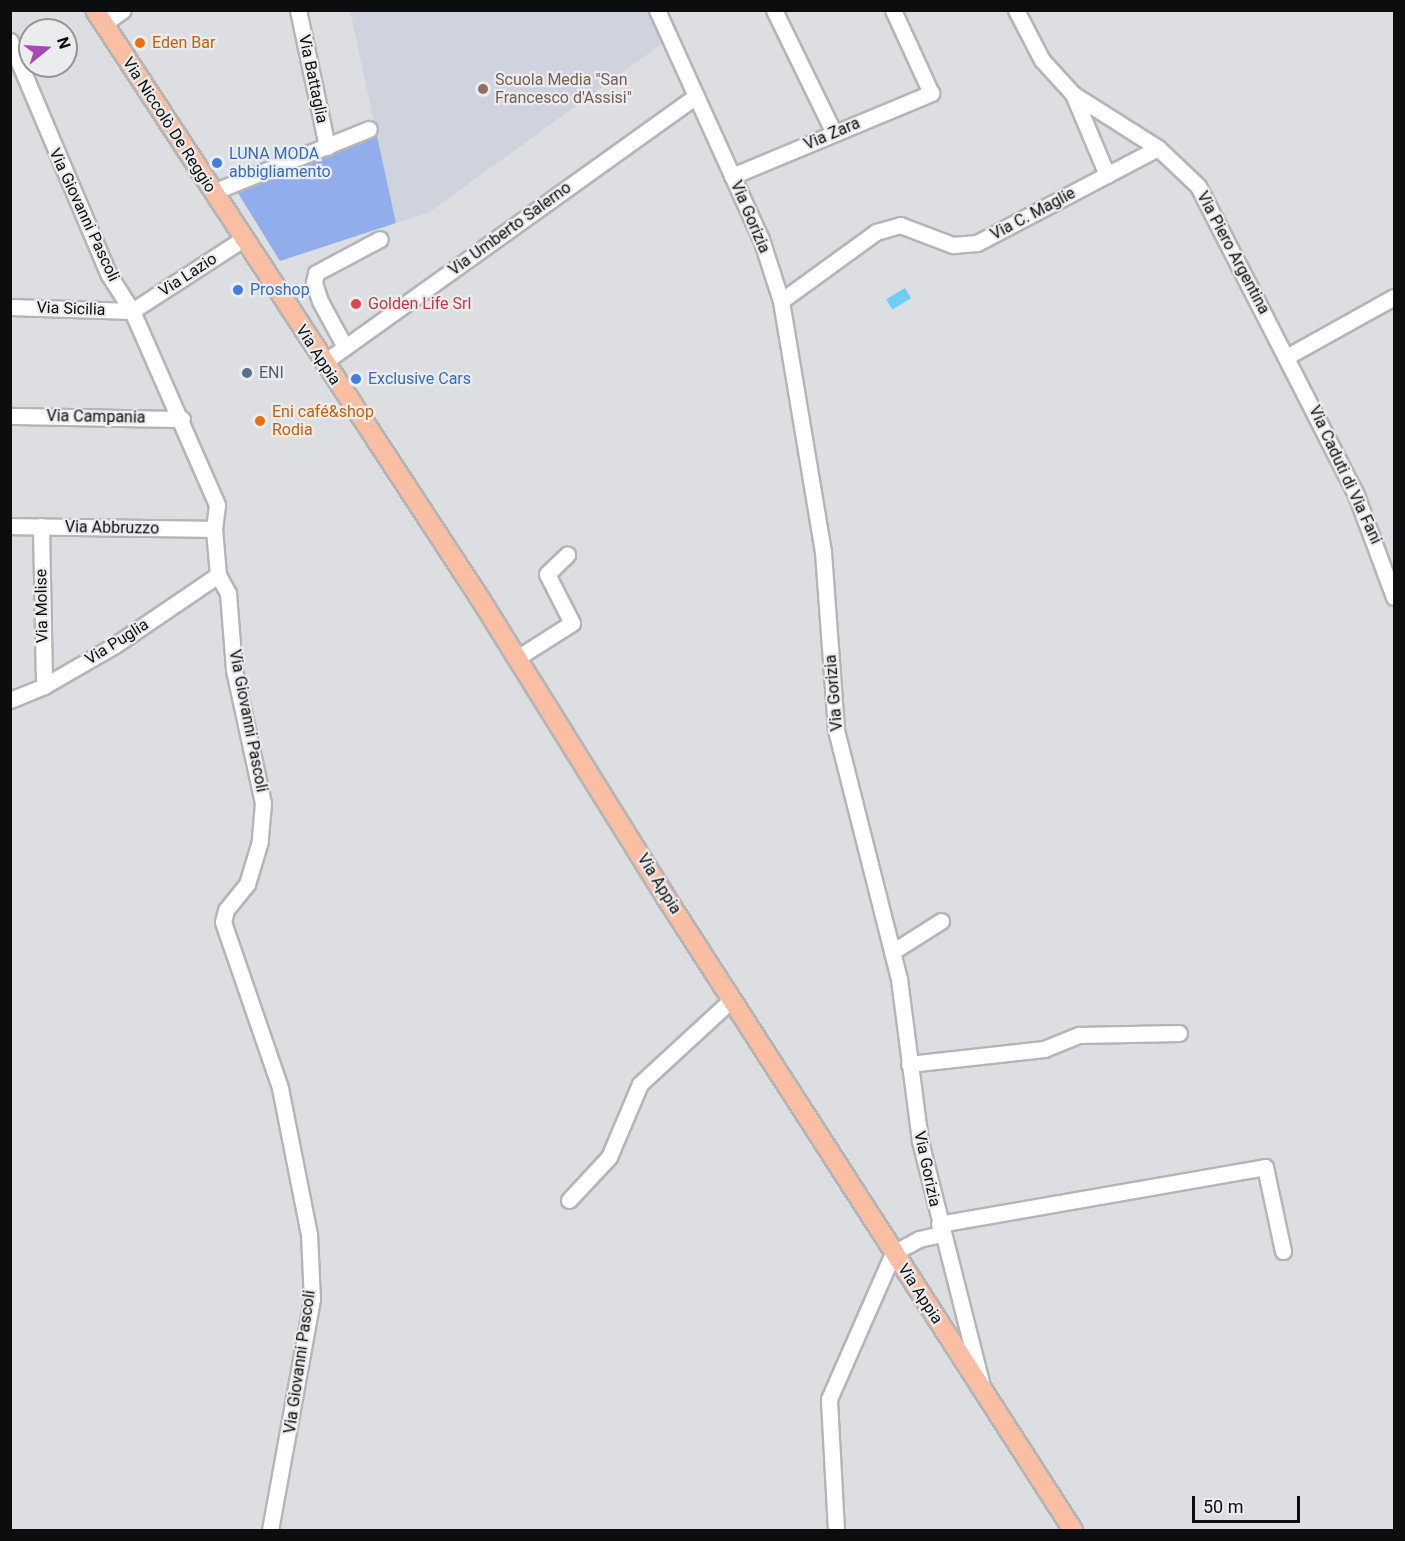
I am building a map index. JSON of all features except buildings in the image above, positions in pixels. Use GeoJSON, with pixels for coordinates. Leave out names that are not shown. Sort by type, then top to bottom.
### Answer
{"type":"FeatureCollection","features":[{"type":"Feature","properties":{"kind":"main road","name":"Via Niccolò De Reggio"},"geometry":{"type":"LineString","coordinates":[[99,17],[243,239]]}},
{"type":"Feature","properties":{"kind":"main road","name":"Via Appia"},"geometry":{"type":"LineString","coordinates":[[243,239],[517,658],[893,1253],[1072,1530]]}},
{"type":"Feature","properties":{"kind":"street"},"geometry":{"type":"LineString","coordinates":[[99,17],[123,10]]}},
{"type":"Feature","properties":{"kind":"street","name":"Via Battaglia"},"geometry":{"type":"LineString","coordinates":[[298,10],[327,147]]}},
{"type":"Feature","properties":{"kind":"street","name":"Via Gorizia"},"geometry":{"type":"LineString","coordinates":[[657,10],[761,239],[781,301],[823,552],[836,730],[892,952],[920,1141],[940,1229],[975,1350],[982,1388]]}},
{"type":"Feature","properties":{"kind":"street"},"geometry":{"type":"LineString","coordinates":[[774,10],[834,132]]}},
{"type":"Feature","properties":{"kind":"street","name":"Via Zara"},"geometry":{"type":"LineString","coordinates":[[732,176],[932,93],[893,10]]}},
{"type":"Feature","properties":{"kind":"street","name":"Via Piero Argentina"},"geometry":{"type":"LineString","coordinates":[[1016,10],[1042,60],[1073,94],[1158,148],[1197,186],[1288,356]]}},
{"type":"Feature","properties":{"kind":"street","name":"Via Giovanni Pascoli"},"geometry":{"type":"LineString","coordinates":[[10,41],[109,276],[132,311],[182,419],[218,505],[214,529],[219,575],[228,593],[234,670],[263,803],[260,841],[247,884],[226,910],[223,922],[280,1088],[309,1234],[312,1299],[270,1530]]}},
{"type":"Feature","properties":{"kind":"street"},"geometry":{"type":"LineString","coordinates":[[1073,94],[1107,175]]}},
{"type":"Feature","properties":{"kind":"street","name":"Via Umberto Salerno"},"geometry":{"type":"LineString","coordinates":[[323,363],[696,96]]}},
{"type":"Feature","properties":{"kind":"street","name":"Via Battaglia"},"geometry":{"type":"LineString","coordinates":[[213,192],[369,129]]}},
{"type":"Feature","properties":{"kind":"street","name":"Via C. Maglie"},"geometry":{"type":"LineString","coordinates":[[781,301],[876,232],[900,225],[953,245],[977,243],[1158,148]]}},
{"type":"Feature","properties":{"kind":"street","name":"Via Lazio"},"geometry":{"type":"LineString","coordinates":[[132,311],[243,239]]}},
{"type":"Feature","properties":{"kind":"street"},"geometry":{"type":"LineString","coordinates":[[345,347],[320,301],[314,282],[316,273],[380,239]]}},
{"type":"Feature","properties":{"kind":"street"},"geometry":{"type":"LineString","coordinates":[[1288,356],[1395,297]]}},
{"type":"Feature","properties":{"kind":"street","name":"Via Sicilia"},"geometry":{"type":"LineString","coordinates":[[10,307],[132,311]]}},
{"type":"Feature","properties":{"kind":"street","name":"Via Caduti di Via Fani"},"geometry":{"type":"LineString","coordinates":[[1288,356],[1364,511],[1395,597]]}},
{"type":"Feature","properties":{"kind":"street","name":"Via Campania"},"geometry":{"type":"LineString","coordinates":[[10,416],[182,419]]}},
{"type":"Feature","properties":{"kind":"street","name":"Via Abbruzzo"},"geometry":{"type":"LineString","coordinates":[[10,526],[214,529]]}},
{"type":"Feature","properties":{"kind":"street","name":"Via Molise"},"geometry":{"type":"LineString","coordinates":[[41,526],[44,686]]}},
{"type":"Feature","properties":{"kind":"street"},"geometry":{"type":"LineString","coordinates":[[517,658],[572,623],[547,574],[567,555]]}},
{"type":"Feature","properties":{"kind":"street","name":"Via Puglia"},"geometry":{"type":"LineString","coordinates":[[10,700],[44,686],[219,575]]}},
{"type":"Feature","properties":{"kind":"street"},"geometry":{"type":"LineString","coordinates":[[892,952],[941,921]]}},
{"type":"Feature","properties":{"kind":"street"},"geometry":{"type":"LineString","coordinates":[[569,1200],[609,1157],[640,1084],[732,999]]}},
{"type":"Feature","properties":{"kind":"street"},"geometry":{"type":"LineString","coordinates":[[909,1064],[1044,1049],[1079,1035],[1179,1033]]}},
{"type":"Feature","properties":{"kind":"street"},"geometry":{"type":"LineString","coordinates":[[836,1530],[829,1399],[893,1253],[940,1229],[1265,1167],[1282,1251]]}},
{"type":"Feature","properties":{"kind":"shaded area","name":"Scuola Media \"San Francesco d'Assisi\""},"geometry":{"type":"Polygon","coordinates":[[[350,11],[649,11],[663,43],[428,213],[396,223],[350,11]]]}},
{"type":"Feature","properties":{"kind":"shaded area"},"geometry":{"type":"Polygon","coordinates":[[[377,136],[396,223],[280,261],[236,190],[377,136]]]}},
{"type":"Feature","properties":{"kind":"shaded area"},"geometry":{"type":"Polygon","coordinates":[[[905,288],[911,298],[892,310],[886,299],[905,288]]]}},
{"type":"Feature","properties":{"kind":"place","name":"Eden Bar"},"geometry":{"type":"Point","coordinates":[140,43]}},
{"type":"Feature","properties":{"kind":"place","name":"Scuola Media \"San Francesco d'Assisi\""},"geometry":{"type":"Point","coordinates":[483,89]}},
{"type":"Feature","properties":{"kind":"place","name":"LUNA MODA abbigliamento"},"geometry":{"type":"Point","coordinates":[217,163]}},
{"type":"Feature","properties":{"kind":"place","name":"Proshop"},"geometry":{"type":"Point","coordinates":[238,290]}},
{"type":"Feature","properties":{"kind":"place","name":"Golden Life Srl"},"geometry":{"type":"Point","coordinates":[356,304]}},
{"type":"Feature","properties":{"kind":"place","name":"ENI"},"geometry":{"type":"Point","coordinates":[247,373]}},
{"type":"Feature","properties":{"kind":"place","name":"Exclusive Cars"},"geometry":{"type":"Point","coordinates":[356,379]}},
{"type":"Feature","properties":{"kind":"place","name":"Eni café&shop Rodia"},"geometry":{"type":"Point","coordinates":[260,421]}}]}
